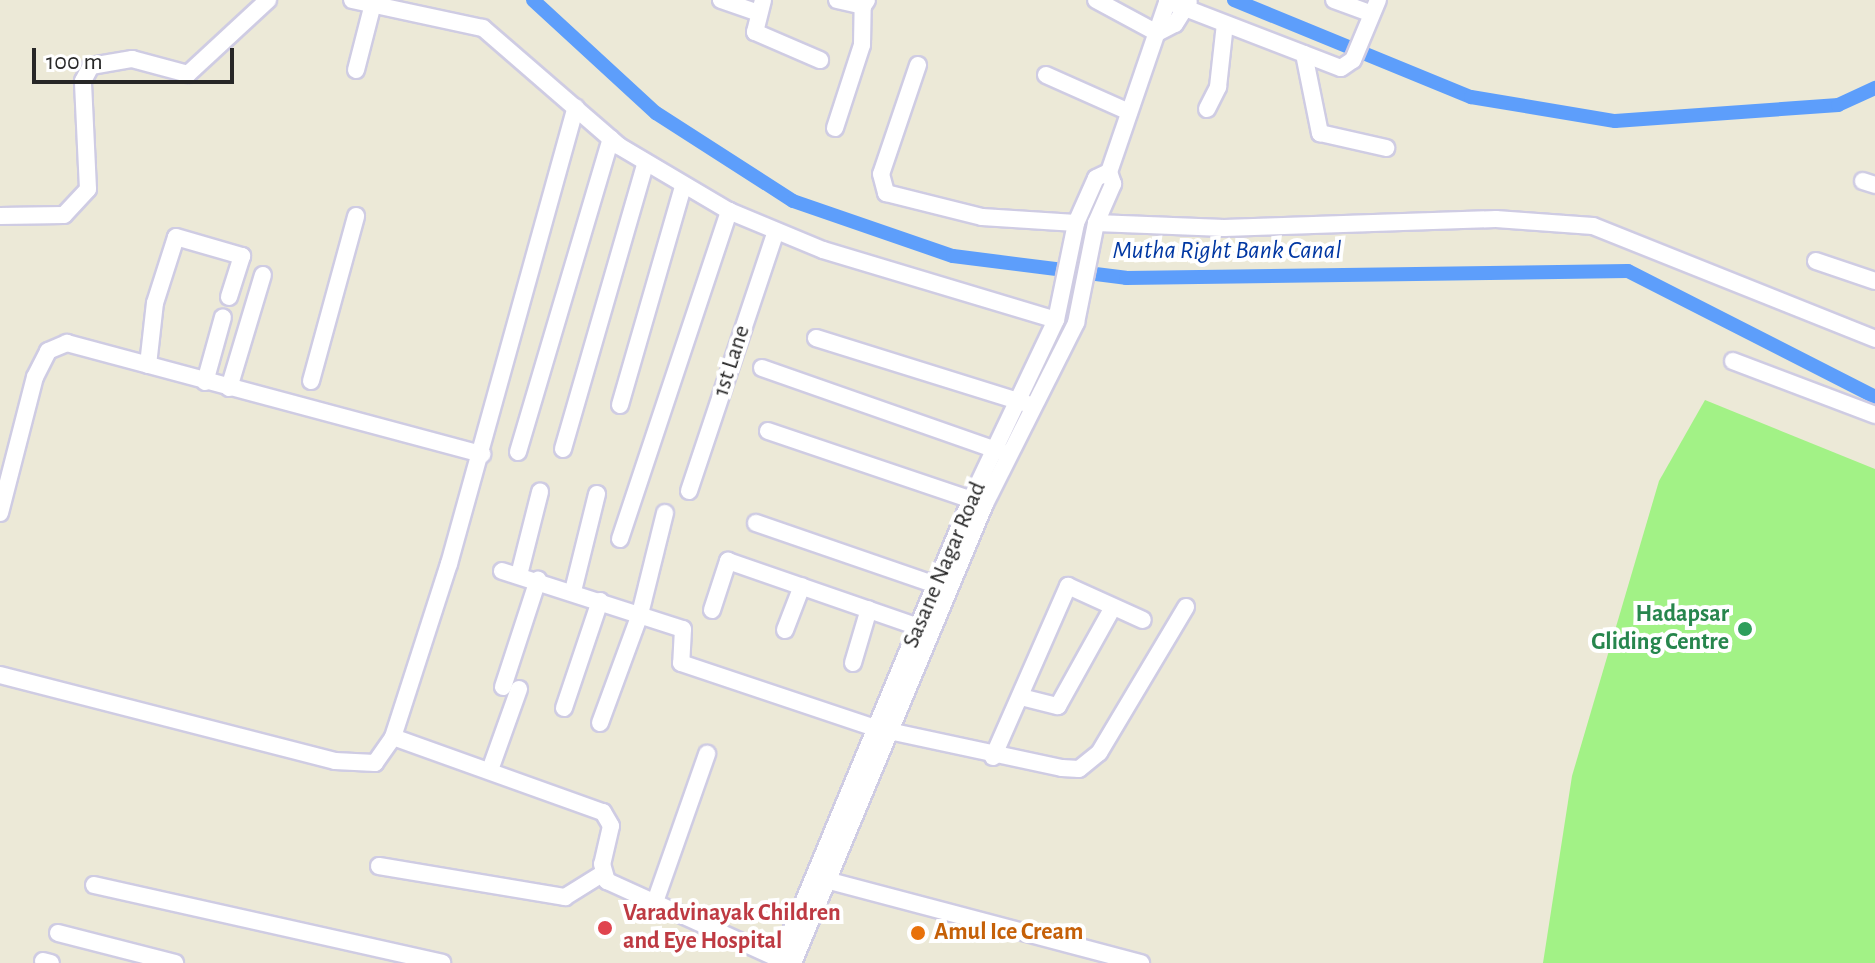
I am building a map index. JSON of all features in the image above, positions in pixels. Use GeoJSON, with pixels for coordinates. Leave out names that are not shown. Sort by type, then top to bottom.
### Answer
{"type":"FeatureCollection","features":[{"type":"Feature","properties":{"kind":"street"},"geometry":{"type":"LineString","coordinates":[[0,216],[64,215],[88,189],[83,81],[91,66],[132,59],[188,74],[268,0]]}},
{"type":"Feature","properties":{"kind":"street"},"geometry":{"type":"LineString","coordinates":[[352,0],[373,2],[483,28],[645,165],[729,211],[776,231],[1056,320]]}},
{"type":"Feature","properties":{"kind":"street"},"geometry":{"type":"LineString","coordinates":[[721,0],[761,6],[755,32],[820,60]]}},
{"type":"Feature","properties":{"kind":"street"},"geometry":{"type":"LineString","coordinates":[[835,128],[862,45],[865,3],[837,0]]}},
{"type":"Feature","properties":{"kind":"street"},"geometry":{"type":"LineString","coordinates":[[1096,0],[1157,33],[1188,4]]}},
{"type":"Feature","properties":{"kind":"street"},"geometry":{"type":"LineString","coordinates":[[1168,1],[1188,4],[1225,24],[1341,68],[1353,60],[1375,7],[1334,0]]}},
{"type":"Feature","properties":{"kind":"street","name":"Sasane Nagar Road"},"geometry":{"type":"LineString","coordinates":[[785,962],[826,880],[936,585],[1087,284],[1096,223],[1113,184],[1109,172],[1168,1]]}},
{"type":"Feature","properties":{"kind":"street"},"geometry":{"type":"LineString","coordinates":[[356,70],[373,2]]}},
{"type":"Feature","properties":{"kind":"street"},"geometry":{"type":"LineString","coordinates":[[1207,109],[1218,87],[1225,24]]}},
{"type":"Feature","properties":{"kind":"street"},"geometry":{"type":"LineString","coordinates":[[1304,54],[1320,133],[1386,148]]}},
{"type":"Feature","properties":{"kind":"street"},"geometry":{"type":"LineString","coordinates":[[918,65],[881,174],[886,193],[982,217],[1076,223]]}},
{"type":"Feature","properties":{"kind":"street"},"geometry":{"type":"LineString","coordinates":[[1046,75],[1129,112]]}},
{"type":"Feature","properties":{"kind":"street"},"geometry":{"type":"LineString","coordinates":[[0,675],[335,761],[375,763],[393,737],[482,454],[576,107]]}},
{"type":"Feature","properties":{"kind":"street"},"geometry":{"type":"LineString","coordinates":[[518,452],[611,139]]}},
{"type":"Feature","properties":{"kind":"street"},"geometry":{"type":"LineString","coordinates":[[563,449],[645,165]]}},
{"type":"Feature","properties":{"kind":"street","name":"Sasane Nagar Road"},"geometry":{"type":"LineString","coordinates":[[1026,403],[1066,284],[1076,223],[1096,178],[1109,172]]}},
{"type":"Feature","properties":{"kind":"street"},"geometry":{"type":"LineString","coordinates":[[620,405],[683,187]]}},
{"type":"Feature","properties":{"kind":"street"},"geometry":{"type":"LineString","coordinates":[[620,539],[729,211]]}},
{"type":"Feature","properties":{"kind":"street"},"geometry":{"type":"LineString","coordinates":[[308,394],[356,216]]}},
{"type":"Feature","properties":{"kind":"street"},"geometry":{"type":"LineString","coordinates":[[1096,223],[1224,228],[1496,219],[1593,226],[1875,339]]}},
{"type":"Feature","properties":{"kind":"street","name":"1st Lane"},"geometry":{"type":"LineString","coordinates":[[689,491],[776,231]]}},
{"type":"Feature","properties":{"kind":"street"},"geometry":{"type":"LineString","coordinates":[[148,365],[155,303],[176,237],[242,256],[229,297]]}},
{"type":"Feature","properties":{"kind":"street"},"geometry":{"type":"LineString","coordinates":[[1816,261],[1873,275]]}},
{"type":"Feature","properties":{"kind":"street"},"geometry":{"type":"LineString","coordinates":[[229,388],[263,275]]}},
{"type":"Feature","properties":{"kind":"street"},"geometry":{"type":"LineString","coordinates":[[205,382],[223,317]]}},
{"type":"Feature","properties":{"kind":"street"},"geometry":{"type":"LineString","coordinates":[[816,338],[1026,403]]}},
{"type":"Feature","properties":{"kind":"street"},"geometry":{"type":"LineString","coordinates":[[0,513],[35,377],[48,351],[67,343],[229,388],[308,394],[482,454]]}},
{"type":"Feature","properties":{"kind":"street"},"geometry":{"type":"LineString","coordinates":[[1733,361],[1875,415]]}},
{"type":"Feature","properties":{"kind":"street"},"geometry":{"type":"LineString","coordinates":[[762,368],[1002,451]]}},
{"type":"Feature","properties":{"kind":"street"},"geometry":{"type":"LineString","coordinates":[[768,431],[978,502]]}},
{"type":"Feature","properties":{"kind":"street"},"geometry":{"type":"LineString","coordinates":[[519,575],[540,492]]}},
{"type":"Feature","properties":{"kind":"street"},"geometry":{"type":"LineString","coordinates":[[573,591],[597,494]]}},
{"type":"Feature","properties":{"kind":"street","name":"Sasane Nagar Road"},"geometry":{"type":"LineString","coordinates":[[785,962],[978,502]]}},
{"type":"Feature","properties":{"kind":"street"},"geometry":{"type":"LineString","coordinates":[[600,723],[640,614],[665,513]]}},
{"type":"Feature","properties":{"kind":"street"},"geometry":{"type":"LineString","coordinates":[[756,523],[936,585]]}},
{"type":"Feature","properties":{"kind":"street"},"geometry":{"type":"LineString","coordinates":[[712,610],[728,561],[919,627]]}},
{"type":"Feature","properties":{"kind":"street"},"geometry":{"type":"LineString","coordinates":[[502,571],[573,591],[683,629],[681,663],[882,730],[993,757],[1062,768],[1090,763],[1186,607]]}},
{"type":"Feature","properties":{"kind":"street"},"geometry":{"type":"LineString","coordinates":[[490,770],[538,580]]}},
{"type":"Feature","properties":{"kind":"street"},"geometry":{"type":"LineString","coordinates":[[785,630],[802,586]]}},
{"type":"Feature","properties":{"kind":"street"},"geometry":{"type":"LineString","coordinates":[[993,757],[1068,586],[1143,620]]}},
{"type":"Feature","properties":{"kind":"street"},"geometry":{"type":"LineString","coordinates":[[564,708],[600,601]]}},
{"type":"Feature","properties":{"kind":"street"},"geometry":{"type":"LineString","coordinates":[[1021,697],[1058,706],[1113,607]]}},
{"type":"Feature","properties":{"kind":"street"},"geometry":{"type":"LineString","coordinates":[[853,663],[869,609]]}},
{"type":"Feature","properties":{"kind":"street"},"geometry":{"type":"LineString","coordinates":[[379,866],[565,897],[602,874],[611,826],[603,812],[393,737]]}},
{"type":"Feature","properties":{"kind":"street"},"geometry":{"type":"LineString","coordinates":[[656,899],[707,754]]}},
{"type":"Feature","properties":{"kind":"street"},"geometry":{"type":"LineString","coordinates":[[602,874],[785,962]]}},
{"type":"Feature","properties":{"kind":"street"},"geometry":{"type":"LineString","coordinates":[[826,880],[1141,963]]}},
{"type":"Feature","properties":{"kind":"street"},"geometry":{"type":"LineString","coordinates":[[94,885],[442,963]]}},
{"type":"Feature","properties":{"kind":"street"},"geometry":{"type":"LineString","coordinates":[[58,933],[175,963]]}},
{"type":"Feature","properties":{"kind":"green space","name":"Hadapsar Gliding Centre"},"geometry":{"type":"Polygon","coordinates":[[[1705,400],[1875,469],[1875,963],[1543,963],[1572,776],[1659,481],[1705,400]]]}},
{"type":"Feature","properties":{"kind":"waterway","name":"Mutha Right Bank Canal"},"geometry":{"type":"LineString","coordinates":[[533,0],[656,113],[793,201],[953,256],[1126,278],[1628,271],[1875,397]]}},
{"type":"Feature","properties":{"kind":"waterway"},"geometry":{"type":"LineString","coordinates":[[1234,0],[1471,97],[1615,121],[1838,105],[1875,88]]}},
{"type":"Feature","properties":{"kind":"place","name":"Hadapsar Gliding Centre"},"geometry":{"type":"Point","coordinates":[1745,629]}},
{"type":"Feature","properties":{"kind":"place","name":"Varadvinayak Children and Eye Hospital"},"geometry":{"type":"Point","coordinates":[605,928]}},
{"type":"Feature","properties":{"kind":"place","name":"Amul Ice Cream"},"geometry":{"type":"Point","coordinates":[918,933]}}]}
